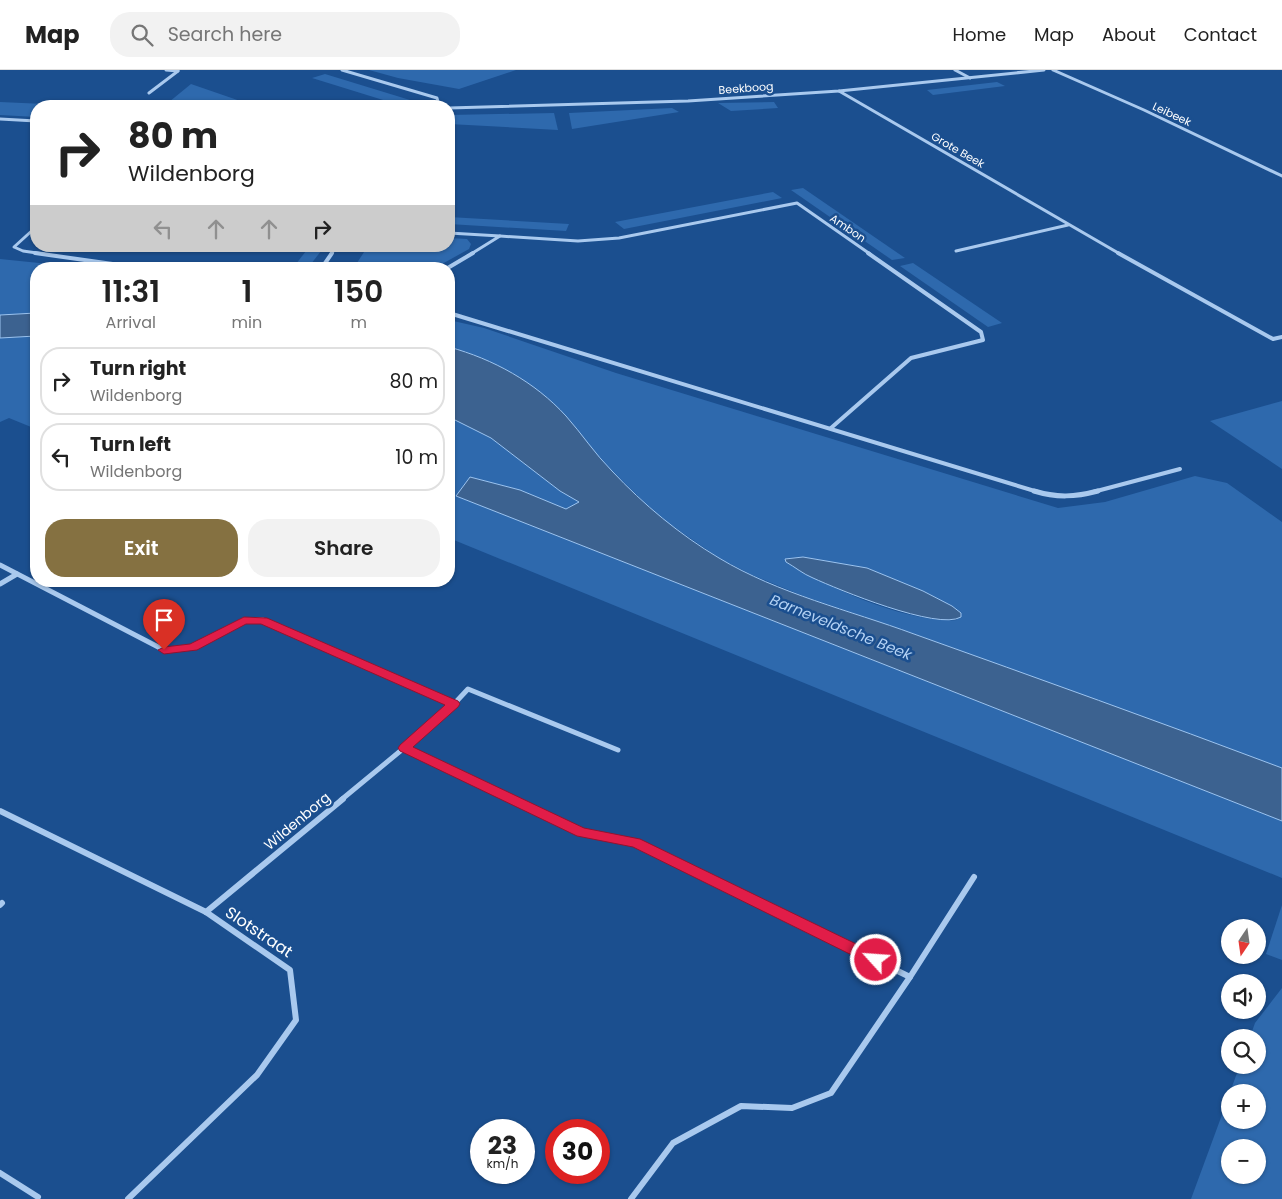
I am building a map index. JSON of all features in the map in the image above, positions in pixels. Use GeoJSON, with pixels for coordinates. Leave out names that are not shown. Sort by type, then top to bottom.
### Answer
{"type":"FeatureCollection","features":[{"type":"Feature","properties":{"kind":"street"},"geometry":{"type":"LineString","coordinates":[[166,70],[179,70]]}},
{"type":"Feature","properties":{"kind":"street"},"geometry":{"type":"LineString","coordinates":[[148,93],[179,70]]}},
{"type":"Feature","properties":{"kind":"street"},"geometry":{"type":"LineString","coordinates":[[342,70],[437,98],[438,100]]}},
{"type":"Feature","properties":{"kind":"street"},"geometry":{"type":"LineString","coordinates":[[955,70],[971,78]]}},
{"type":"Feature","properties":{"kind":"street","name":"Beekboog"},"geometry":{"type":"LineString","coordinates":[[455,108],[688,101],[839,91],[1044,70]]}},
{"type":"Feature","properties":{"kind":"street","name":"Leibeek"},"geometry":{"type":"LineString","coordinates":[[1053,70],[1144,110],[1282,176]]}},
{"type":"Feature","properties":{"kind":"street","name":"Grote Beek"},"geometry":{"type":"LineString","coordinates":[[839,91],[1068,225],[1273,339],[1282,337]]}},
{"type":"Feature","properties":{"kind":"street"},"geometry":{"type":"LineString","coordinates":[[0,119],[30,120]]}},
{"type":"Feature","properties":{"kind":"street","name":"Ambon"},"geometry":{"type":"LineString","coordinates":[[455,233],[578,241],[619,238],[797,203],[981,332],[983,340],[911,358],[831,428]]}},
{"type":"Feature","properties":{"kind":"street"},"geometry":{"type":"LineString","coordinates":[[956,250],[1068,225]]}},
{"type":"Feature","properties":{"kind":"street"},"geometry":{"type":"LineString","coordinates":[[30,232],[14,247],[22,251],[99,262]]}},
{"type":"Feature","properties":{"kind":"street"},"geometry":{"type":"LineString","coordinates":[[455,264],[500,236]]}},
{"type":"Feature","properties":{"kind":"street"},"geometry":{"type":"LineString","coordinates":[[455,315],[1052,496],[1077,496],[1180,469]]}},
{"type":"Feature","properties":{"kind":"street"},"geometry":{"type":"LineString","coordinates":[[0,565],[30,580]]}},
{"type":"Feature","properties":{"kind":"street"},"geometry":{"type":"LineString","coordinates":[[0,584],[18,574]]}},
{"type":"Feature","properties":{"kind":"street"},"geometry":{"type":"LineString","coordinates":[[43,587],[164,650],[193,647],[244,620],[263,620],[454,704]]}},
{"type":"Feature","properties":{"kind":"street","name":"Wildenborg"},"geometry":{"type":"LineString","coordinates":[[206,912],[404,748],[454,704],[468,689],[618,750]]}},
{"type":"Feature","properties":{"kind":"street"},"geometry":{"type":"LineString","coordinates":[[404,748],[581,833],[636,843],[910,977]]}},
{"type":"Feature","properties":{"kind":"street","name":"Slotstraat"},"geometry":{"type":"LineString","coordinates":[[0,811],[206,912],[290,970],[296,1020],[257,1075],[128,1199]]}},
{"type":"Feature","properties":{"kind":"street"},"geometry":{"type":"LineString","coordinates":[[631,1199],[673,1143],[741,1106],[792,1108],[831,1093],[910,977],[974,876]]}},
{"type":"Feature","properties":{"kind":"street"},"geometry":{"type":"LineString","coordinates":[[0,1173],[38,1197]]}},
{"type":"Feature","properties":{"kind":"shaded area"},"geometry":{"type":"Polygon","coordinates":[[[369,70],[516,70],[459,89],[398,78],[369,70]]]}},
{"type":"Feature","properties":{"kind":"shaded area"},"geometry":{"type":"Polygon","coordinates":[[[325,74],[410,100],[383,100],[312,78],[325,74]]]}},
{"type":"Feature","properties":{"kind":"shaded area"},"geometry":{"type":"Polygon","coordinates":[[[997,82],[1005,86],[933,95],[927,90],[997,82]]]}},
{"type":"Feature","properties":{"kind":"shaded area"},"geometry":{"type":"Polygon","coordinates":[[[191,84],[237,100],[171,100],[191,84]]]}},
{"type":"Feature","properties":{"kind":"shaded area"},"geometry":{"type":"Polygon","coordinates":[[[0,102],[30,103],[30,117],[0,115],[0,102]]]}},
{"type":"Feature","properties":{"kind":"shaded area"},"geometry":{"type":"Polygon","coordinates":[[[774,102],[778,108],[731,111],[718,103],[774,102]]]}},
{"type":"Feature","properties":{"kind":"shaded area"},"geometry":{"type":"Polygon","coordinates":[[[672,108],[679,112],[572,129],[569,113],[672,108]]]}},
{"type":"Feature","properties":{"kind":"shaded area"},"geometry":{"type":"Polygon","coordinates":[[[554,113],[558,130],[455,124],[455,115],[554,113]]]}},
{"type":"Feature","properties":{"kind":"shaded area"},"geometry":{"type":"Polygon","coordinates":[[[803,188],[905,258],[892,260],[791,190],[803,188]]]}},
{"type":"Feature","properties":{"kind":"shaded area"},"geometry":{"type":"Polygon","coordinates":[[[773,192],[782,198],[624,229],[615,222],[773,192]]]}},
{"type":"Feature","properties":{"kind":"shaded area"},"geometry":{"type":"Polygon","coordinates":[[[455,217],[569,224],[566,231],[455,224],[455,217]]]}},
{"type":"Feature","properties":{"kind":"shaded area"},"geometry":{"type":"Polygon","coordinates":[[[455,238],[467,239],[471,244],[469,249],[446,262],[358,262],[364,252],[455,252],[455,238]]]}},
{"type":"Feature","properties":{"kind":"shaded area"},"geometry":{"type":"Polygon","coordinates":[[[305,252],[320,252],[312,262],[297,262],[305,252]]]}},
{"type":"Feature","properties":{"kind":"shaded area"},"geometry":{"type":"Polygon","coordinates":[[[0,259],[30,262],[30,313],[0,315],[0,259]]]}},
{"type":"Feature","properties":{"kind":"shaded area"},"geometry":{"type":"Polygon","coordinates":[[[913,263],[1002,323],[988,327],[900,266],[913,263]]]}},
{"type":"Feature","properties":{"kind":"shaded area"},"geometry":{"type":"Polygon","coordinates":[[[455,321],[484,328],[616,373],[1058,508],[1105,502],[1195,476],[1227,483],[1282,522],[1282,768],[909,632],[803,596],[752,575],[719,558],[658,516],[590,449],[567,417],[514,374],[467,352],[455,349],[455,321]],[[803,557],[789,558],[786,562],[846,593],[868,602],[915,616],[957,620],[952,606],[923,591],[867,568],[803,557]]]}},
{"type":"Feature","properties":{"kind":"shaded area"},"geometry":{"type":"Polygon","coordinates":[[[30,336],[30,427],[9,418],[0,422],[0,338],[30,336]]]}},
{"type":"Feature","properties":{"kind":"shaded area"},"geometry":{"type":"Polygon","coordinates":[[[1282,401],[1282,469],[1210,421],[1282,401]]]}},
{"type":"Feature","properties":{"kind":"shaded area"},"geometry":{"type":"Polygon","coordinates":[[[455,420],[491,438],[560,491],[580,502],[566,509],[520,490],[470,477],[456,496],[1282,821],[1282,878],[455,540],[455,420]]]}},
{"type":"Feature","properties":{"kind":"shaded area"},"geometry":{"type":"Polygon","coordinates":[[[1282,905],[1282,960],[1266,954],[1282,905]]]}},
{"type":"Feature","properties":{"kind":"shaded area"},"geometry":{"type":"Polygon","coordinates":[[[1282,988],[1282,1199],[1191,1199],[1221,1117],[1221,1129],[1266,1129],[1266,1084],[1233,1084],[1237,1074],[1266,1074],[1266,1029],[1253,1029],[1258,1019],[1266,1019],[1266,1009],[1282,988]]]}},
{"type":"Feature","properties":{"kind":"water"},"geometry":{"type":"Polygon","coordinates":[[[30,313],[30,336],[0,338],[0,315],[30,313]]]}},
{"type":"Feature","properties":{"kind":"water","name":"Barneveldsche Beek"},"geometry":{"type":"Polygon","coordinates":[[[455,349],[497,365],[527,382],[541,393],[566,416],[606,464],[637,496],[676,529],[719,558],[742,571],[790,592],[889,625],[1282,768],[1282,821],[456,496],[470,477],[520,490],[566,509],[579,502],[560,491],[491,438],[455,420],[455,349]]]}},
{"type":"Feature","properties":{"kind":"water"},"geometry":{"type":"Polygon","coordinates":[[[803,557],[867,568],[923,591],[952,606],[961,613],[961,617],[949,620],[932,618],[887,607],[809,576],[786,562],[785,559],[803,557]]]}},
{"type":"Feature","properties":{"kind":"route"},"geometry":{"type":"LineString","coordinates":[[164,650],[193,647],[244,620],[263,620],[454,704],[404,748],[581,833],[636,843],[876,960]]}}]}
